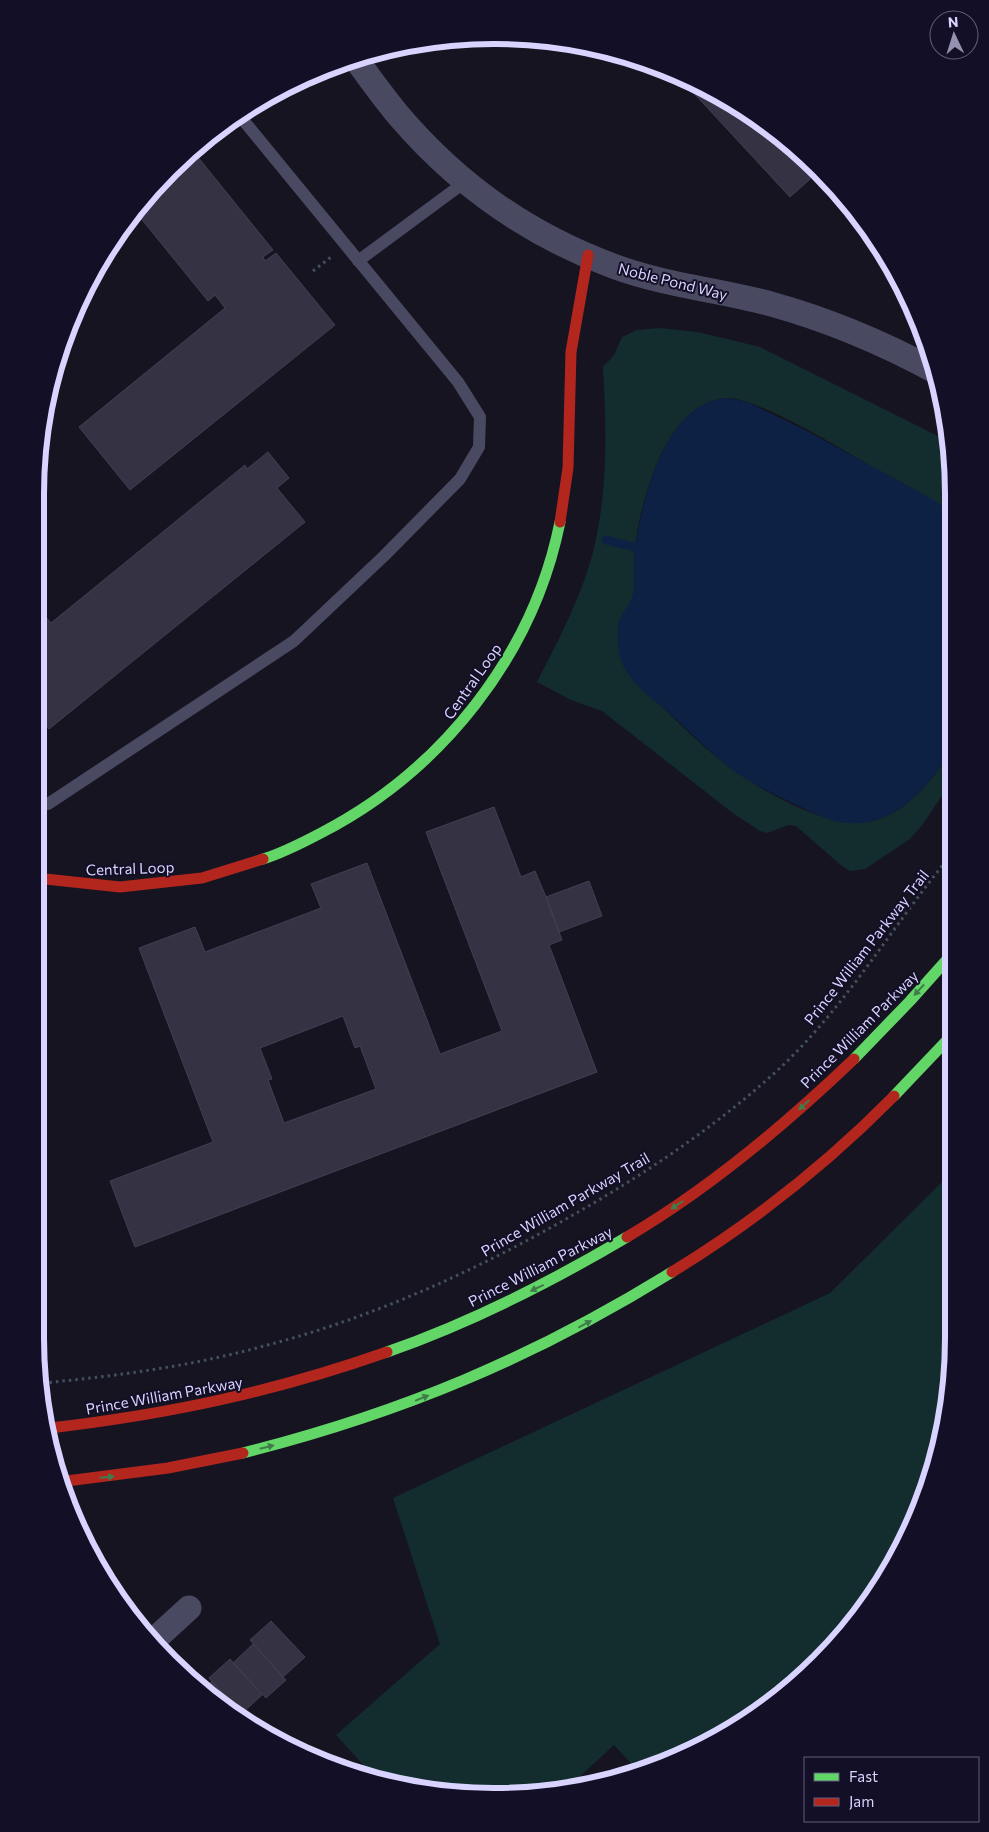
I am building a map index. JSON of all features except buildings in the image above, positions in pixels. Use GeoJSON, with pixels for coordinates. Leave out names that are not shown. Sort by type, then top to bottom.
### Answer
{"type":"FeatureCollection","features":[{"type":"Feature","properties":{"kind":"main road","name":"Central Loop"},"geometry":{"type":"LineString","coordinates":[[44,879],[78,885],[158,884],[216,875],[255,864],[314,839],[350,820],[381,800],[407,780],[471,714],[520,638],[539,595],[561,519],[566,480],[571,352],[588,256]]}},
{"type":"Feature","properties":{"kind":"main road","name":"Prince William Parkway"},"geometry":{"type":"LineString","coordinates":[[53,1428],[101,1423],[202,1407],[282,1388],[379,1356],[473,1318],[547,1283],[640,1230],[714,1180],[784,1124],[868,1046],[945,962]]}},
{"type":"Feature","properties":{"kind":"main road"},"geometry":{"type":"LineString","coordinates":[[68,1481],[121,1476],[232,1456],[322,1433],[409,1403],[499,1366],[588,1323],[672,1273],[768,1206],[825,1160],[893,1098],[945,1042]]}},
{"type":"Feature","properties":{"kind":"street","name":"Noble Pond Way"},"geometry":{"type":"LineString","coordinates":[[360,65],[404,122],[465,182],[518,222],[553,240],[614,266],[665,282],[770,304],[822,319],[885,344],[927,367]]}},
{"type":"Feature","properties":{"kind":"street"},"geometry":{"type":"LineString","coordinates":[[158,1637],[189,1608]]}},
{"type":"Feature","properties":{"kind":"lane"},"geometry":{"type":"LineString","coordinates":[[44,805],[294,641],[384,556],[460,480],[479,447],[480,417],[458,382],[243,120]]}},
{"type":"Feature","properties":{"kind":"lane"},"geometry":{"type":"LineString","coordinates":[[358,261],[465,182]]}},
{"type":"Feature","properties":{"kind":"path"},"geometry":{"type":"LineString","coordinates":[[313,271],[333,255]]}},
{"type":"Feature","properties":{"kind":"path","name":"Prince William Parkway Trail"},"geometry":{"type":"LineString","coordinates":[[47,1383],[103,1377],[182,1364],[264,1346],[350,1319],[431,1289],[533,1238],[669,1156],[729,1111],[780,1067],[828,1016],[869,966],[945,863]]}},
{"type":"Feature","properties":{"kind":"green space"},"geometry":{"type":"Polygon","coordinates":[[[659,328],[698,332],[760,347],[941,438],[945,509],[795,423],[755,405],[738,399],[725,398],[712,401],[700,407],[689,415],[671,437],[653,474],[643,504],[637,534],[634,555],[633,596],[618,627],[626,670],[637,684],[703,746],[727,765],[774,795],[812,813],[849,822],[866,822],[880,819],[893,813],[917,795],[945,759],[945,791],[923,824],[910,839],[865,869],[850,871],[843,867],[796,826],[789,825],[767,833],[760,831],[734,814],[602,711],[571,700],[537,682],[580,592],[593,554],[601,513],[605,471],[603,367],[614,355],[622,337],[637,330],[659,328]]]}},
{"type":"Feature","properties":{"kind":"green space"},"geometry":{"type":"Polygon","coordinates":[[[945,1179],[944,1367],[937,1425],[930,1454],[911,1510],[885,1563],[852,1612],[813,1656],[769,1695],[720,1728],[694,1742],[633,1766],[614,1745],[575,1781],[524,1787],[465,1787],[407,1780],[368,1770],[336,1735],[440,1644],[393,1498],[830,1293],[945,1179]]]}},
{"type":"Feature","properties":{"kind":"water"},"geometry":{"type":"Polygon","coordinates":[[[727,398],[747,402],[805,430],[932,499],[945,508],[945,758],[923,789],[896,811],[881,818],[865,822],[848,823],[831,820],[815,814],[744,778],[719,759],[640,688],[633,681],[621,661],[618,626],[620,617],[633,594],[634,555],[638,529],[651,481],[660,457],[672,435],[687,416],[706,404],[727,398]]]}},
{"type":"Feature","properties":{"kind":"waterway"},"geometry":{"type":"LineString","coordinates":[[606,540],[635,547]]}},
{"type":"Feature","properties":{"kind":"traffic: fast"},"geometry":{"type":"LineString","coordinates":[[263,859],[285,851],[321,833],[365,807],[405,777],[442,743],[475,704],[504,663],[528,618],[547,571],[560,522]]}},
{"type":"Feature","properties":{"kind":"traffic: fast"},"geometry":{"type":"LineString","coordinates":[[854,1059],[945,962]]}},
{"type":"Feature","properties":{"kind":"traffic: fast"},"geometry":{"type":"LineString","coordinates":[[894,1096],[945,1042]]}},
{"type":"Feature","properties":{"kind":"traffic: fast"},"geometry":{"type":"LineString","coordinates":[[387,1352],[479,1315],[569,1270],[627,1237]]}},
{"type":"Feature","properties":{"kind":"traffic: fast"},"geometry":{"type":"LineString","coordinates":[[243,1453],[357,1420],[465,1380],[569,1331],[672,1272]]}},
{"type":"Feature","properties":{"kind":"traffic: jam"},"geometry":{"type":"LineString","coordinates":[[560,522],[568,468],[571,352],[588,255]]}},
{"type":"Feature","properties":{"kind":"traffic: jam"},"geometry":{"type":"LineString","coordinates":[[44,879],[120,887],[202,878],[263,859]]}},
{"type":"Feature","properties":{"kind":"traffic: jam"},"geometry":{"type":"LineString","coordinates":[[627,1237],[717,1177],[801,1108],[854,1059]]}},
{"type":"Feature","properties":{"kind":"traffic: jam"},"geometry":{"type":"LineString","coordinates":[[672,1272],[731,1233],[788,1191],[843,1145],[894,1096]]}},
{"type":"Feature","properties":{"kind":"traffic: jam"},"geometry":{"type":"LineString","coordinates":[[53,1428],[137,1416],[221,1400],[303,1379],[387,1352]]}},
{"type":"Feature","properties":{"kind":"traffic: jam"},"geometry":{"type":"LineString","coordinates":[[68,1481],[168,1468],[243,1453]]}}]}
